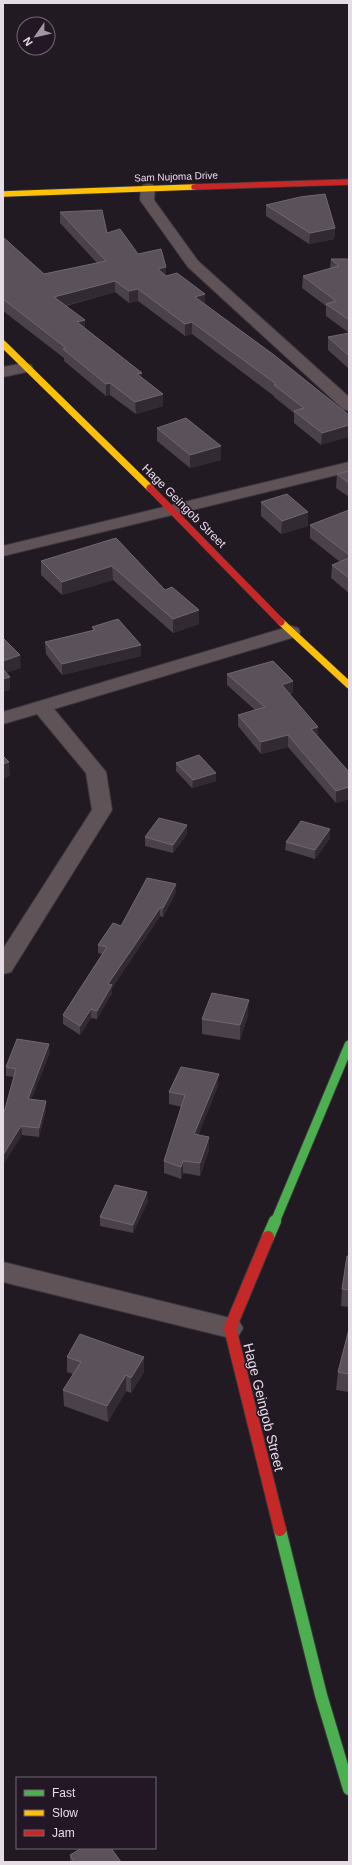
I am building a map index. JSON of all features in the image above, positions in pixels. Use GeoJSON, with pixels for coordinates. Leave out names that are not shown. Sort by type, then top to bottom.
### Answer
{"type":"FeatureCollection","features":[{"type":"Feature","properties":{"kind":"street","name":"Sam Nujoma Drive"},"geometry":{"type":"LineString","coordinates":[[3,194],[349,182]]}},
{"type":"Feature","properties":{"kind":"street"},"geometry":{"type":"LineString","coordinates":[[148,188],[147,200],[193,264],[349,406]]}},
{"type":"Feature","properties":{"kind":"street","name":"Hage Geingob Street"},"geometry":{"type":"LineString","coordinates":[[3,344],[25,368],[171,509],[291,632],[349,685]]}},
{"type":"Feature","properties":{"kind":"street"},"geometry":{"type":"LineString","coordinates":[[3,372],[25,368]]}},
{"type":"Feature","properties":{"kind":"street"},"geometry":{"type":"LineString","coordinates":[[3,551],[349,467]]}},
{"type":"Feature","properties":{"kind":"street"},"geometry":{"type":"LineString","coordinates":[[3,718],[291,632]]}},
{"type":"Feature","properties":{"kind":"street"},"geometry":{"type":"LineString","coordinates":[[3,967],[102,810],[96,772],[42,707]]}},
{"type":"Feature","properties":{"kind":"street"},"geometry":{"type":"LineString","coordinates":[[3,1272],[230,1328],[349,1045]]}},
{"type":"Feature","properties":{"kind":"street","name":"Hage Geingob Street"},"geometry":{"type":"LineString","coordinates":[[230,1328],[321,1695],[349,1789]]}},
{"type":"Feature","properties":{"kind":"building"},"geometry":{"type":"Polygon","coordinates":[[[325,194],[335,228],[310,233],[266,205],[300,197],[325,194]]]}},
{"type":"Feature","properties":{"kind":"building"},"geometry":{"type":"Polygon","coordinates":[[[102,210],[107,233],[120,229],[138,254],[161,249],[166,267],[158,269],[166,276],[177,273],[205,294],[195,297],[274,355],[349,415],[349,425],[322,433],[294,411],[304,408],[274,385],[276,384],[192,322],[185,324],[138,289],[129,291],[115,281],[54,297],[85,320],[77,322],[142,373],[137,374],[163,394],[135,402],[110,383],[106,384],[63,349],[66,348],[3,299],[3,237],[44,274],[106,261],[60,212],[102,210]]]}},
{"type":"Feature","properties":{"kind":"building"},"geometry":{"type":"Polygon","coordinates":[[[331,259],[349,259],[349,320],[326,304],[336,301],[303,276],[339,266],[331,259]]]}},
{"type":"Feature","properties":{"kind":"building"},"geometry":{"type":"Polygon","coordinates":[[[349,333],[349,356],[328,337],[349,333]]]}},
{"type":"Feature","properties":{"kind":"building"},"geometry":{"type":"Polygon","coordinates":[[[186,418],[221,446],[190,455],[157,428],[186,418]]]}},
{"type":"Feature","properties":{"kind":"building"},"geometry":{"type":"Polygon","coordinates":[[[349,471],[349,483],[337,474],[349,471]]]}},
{"type":"Feature","properties":{"kind":"building"},"geometry":{"type":"Polygon","coordinates":[[[287,494],[308,512],[282,521],[261,502],[287,494]]]}},
{"type":"Feature","properties":{"kind":"building"},"geometry":{"type":"Polygon","coordinates":[[[349,510],[349,555],[310,525],[349,510]]]}},
{"type":"Feature","properties":{"kind":"building"},"geometry":{"type":"Polygon","coordinates":[[[116,538],[165,590],[172,587],[199,610],[173,619],[112,566],[62,582],[41,561],[116,538]]]}},
{"type":"Feature","properties":{"kind":"building"},"geometry":{"type":"Polygon","coordinates":[[[349,558],[349,578],[332,565],[349,558]]]}},
{"type":"Feature","properties":{"kind":"building"},"geometry":{"type":"Polygon","coordinates":[[[118,619],[141,645],[62,664],[45,642],[95,630],[92,627],[118,619]]]}},
{"type":"Feature","properties":{"kind":"building"},"geometry":{"type":"Polygon","coordinates":[[[3,638],[20,655],[3,661],[3,638]]]}},
{"type":"Feature","properties":{"kind":"building"},"geometry":{"type":"Polygon","coordinates":[[[273,661],[293,681],[282,685],[318,727],[311,729],[349,772],[349,787],[336,791],[288,735],[261,742],[238,715],[265,707],[227,674],[273,661]]]}},
{"type":"Feature","properties":{"kind":"building"},"geometry":{"type":"Polygon","coordinates":[[[3,669],[10,677],[3,679],[3,669]]]}},
{"type":"Feature","properties":{"kind":"building"},"geometry":{"type":"Polygon","coordinates":[[[199,755],[216,773],[193,780],[176,763],[199,755]]]}},
{"type":"Feature","properties":{"kind":"building"},"geometry":{"type":"Polygon","coordinates":[[[3,756],[9,762],[3,764],[3,756]]]}},
{"type":"Feature","properties":{"kind":"building"},"geometry":{"type":"Polygon","coordinates":[[[159,818],[187,825],[173,845],[145,837],[159,818]]]}},
{"type":"Feature","properties":{"kind":"building"},"geometry":{"type":"Polygon","coordinates":[[[301,821],[330,829],[315,850],[286,842],[301,821]]]}},
{"type":"Feature","properties":{"kind":"building"},"geometry":{"type":"Polygon","coordinates":[[[147,878],[176,884],[163,908],[160,908],[108,984],[112,985],[97,1011],[91,1009],[80,1026],[63,1015],[107,947],[98,945],[113,923],[121,926],[147,878]]]}},
{"type":"Feature","properties":{"kind":"building"},"geometry":{"type":"Polygon","coordinates":[[[212,993],[249,1000],[240,1025],[202,1019],[212,993]]]}},
{"type":"Feature","properties":{"kind":"building"},"geometry":{"type":"Polygon","coordinates":[[[17,1039],[49,1044],[28,1099],[46,1101],[39,1128],[21,1126],[3,1155],[3,1116],[16,1069],[6,1067],[17,1039]]]}},
{"type":"Feature","properties":{"kind":"building"},"geometry":{"type":"Polygon","coordinates":[[[181,1067],[219,1074],[194,1134],[209,1137],[200,1163],[183,1161],[181,1167],[164,1161],[185,1095],[169,1092],[181,1067]]]}},
{"type":"Feature","properties":{"kind":"building"},"geometry":{"type":"Polygon","coordinates":[[[115,1185],[147,1192],[133,1225],[100,1217],[115,1185]]]}},
{"type":"Feature","properties":{"kind":"building"},"geometry":{"type":"Polygon","coordinates":[[[347,1256],[349,1256],[349,1290],[342,1289],[347,1256]]]}},
{"type":"Feature","properties":{"kind":"building"},"geometry":{"type":"Polygon","coordinates":[[[349,1329],[349,1374],[338,1372],[349,1329]]]}},
{"type":"Feature","properties":{"kind":"building"},"geometry":{"type":"Polygon","coordinates":[[[80,1334],[144,1357],[131,1378],[126,1375],[107,1406],[63,1390],[81,1362],[67,1357],[80,1334]]]}},
{"type":"Feature","properties":{"kind":"building"},"geometry":{"type":"Polygon","coordinates":[[[80,1849],[112,1849],[121,1862],[74,1862],[70,1855],[80,1849]]]}},
{"type":"Feature","properties":{"kind":"traffic: fast"},"geometry":{"type":"LineString","coordinates":[[268,1237],[349,1045]]}},
{"type":"Feature","properties":{"kind":"traffic: fast"},"geometry":{"type":"LineString","coordinates":[[280,1530],[321,1695],[349,1789]]}},
{"type":"Feature","properties":{"kind":"traffic: slow"},"geometry":{"type":"LineString","coordinates":[[3,194],[194,187]]}},
{"type":"Feature","properties":{"kind":"traffic: slow"},"geometry":{"type":"LineString","coordinates":[[3,344],[150,488]]}},
{"type":"Feature","properties":{"kind":"traffic: slow"},"geometry":{"type":"LineString","coordinates":[[281,622],[349,685]]}},
{"type":"Feature","properties":{"kind":"traffic: jam"},"geometry":{"type":"LineString","coordinates":[[194,187],[349,182]]}},
{"type":"Feature","properties":{"kind":"traffic: jam"},"geometry":{"type":"LineString","coordinates":[[150,488],[281,622]]}},
{"type":"Feature","properties":{"kind":"traffic: jam"},"geometry":{"type":"LineString","coordinates":[[268,1237],[230,1328],[280,1530]]}}]}
